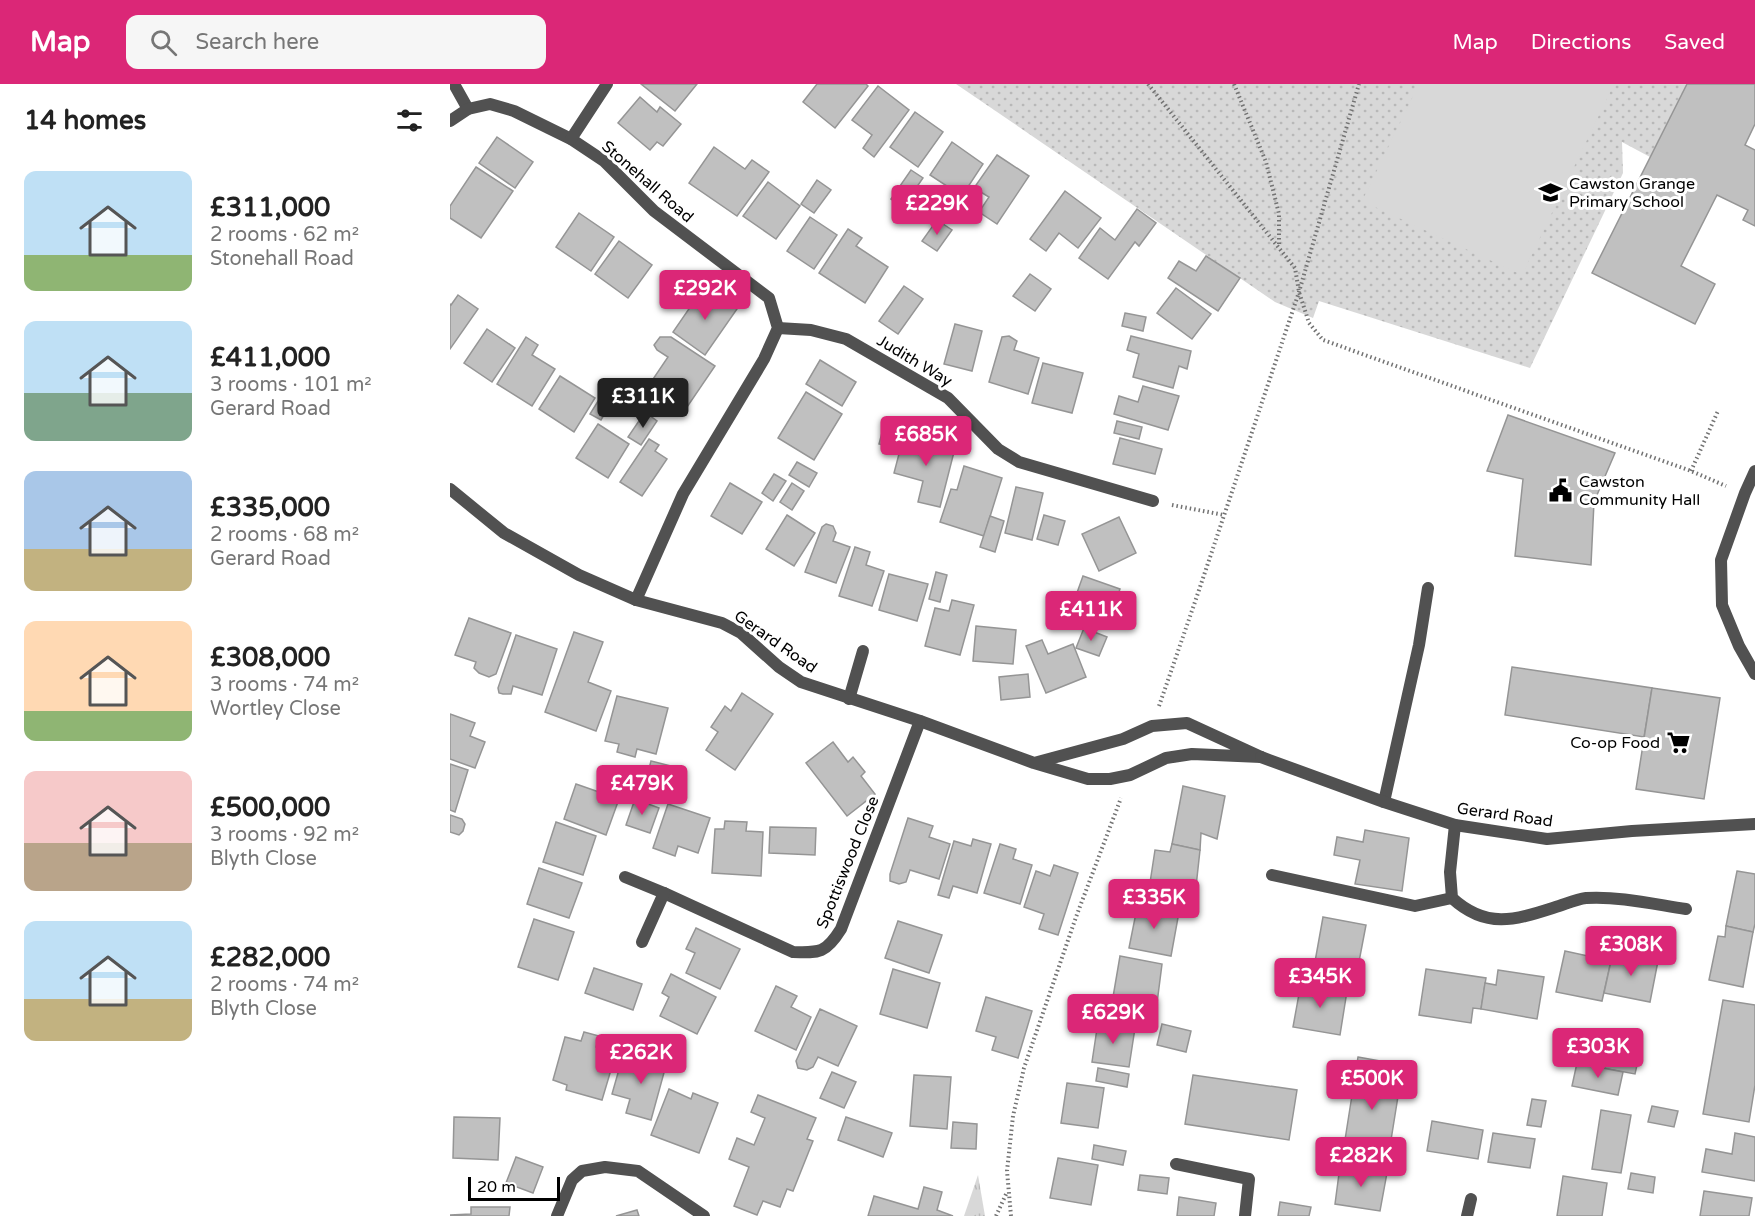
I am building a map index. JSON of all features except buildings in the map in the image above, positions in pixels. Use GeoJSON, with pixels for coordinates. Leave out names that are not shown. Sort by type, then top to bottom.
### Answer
{"type":"FeatureCollection","features":[{"type":"Feature","properties":{"kind":"street"},"geometry":{"type":"LineString","coordinates":[[454,84],[468,109]]}},
{"type":"Feature","properties":{"kind":"street"},"geometry":{"type":"LineString","coordinates":[[571,139],[607,84]]}},
{"type":"Feature","properties":{"kind":"street","name":"Stonehall Road"},"geometry":{"type":"LineString","coordinates":[[450,121],[468,109],[490,104],[514,111],[571,139],[604,161],[654,211],[769,298],[778,328]]}},
{"type":"Feature","properties":{"kind":"street"},"geometry":{"type":"LineString","coordinates":[[636,600],[683,494],[764,359],[778,328]]}},
{"type":"Feature","properties":{"kind":"street","name":"Judith Way"},"geometry":{"type":"LineString","coordinates":[[778,328],[811,330],[846,339],[948,398],[998,449],[1019,462],[1153,501]]}},
{"type":"Feature","properties":{"kind":"street"},"geometry":{"type":"LineString","coordinates":[[1755,471],[1721,560],[1722,605],[1739,646],[1755,674]]}},
{"type":"Feature","properties":{"kind":"street","name":"Gerard Road"},"geometry":{"type":"LineString","coordinates":[[450,489],[504,533],[579,575],[636,600],[722,623],[741,633],[801,682],[920,721],[1034,763],[1088,779],[1110,779],[1130,775],[1166,758],[1192,754],[1261,757]]}},
{"type":"Feature","properties":{"kind":"street"},"geometry":{"type":"LineString","coordinates":[[1384,801],[1419,645],[1428,588]]}},
{"type":"Feature","properties":{"kind":"street"},"geometry":{"type":"LineString","coordinates":[[849,699],[863,651]]}},
{"type":"Feature","properties":{"kind":"street","name":"Spottiswood Close"},"geometry":{"type":"LineString","coordinates":[[625,878],[793,952],[814,953],[830,946],[841,930],[920,721]]}},
{"type":"Feature","properties":{"kind":"street","name":"Gerard Road"},"geometry":{"type":"LineString","coordinates":[[1034,763],[1123,740],[1152,726],[1187,723],[1261,757],[1455,825],[1547,839],[1632,831],[1755,824]]}},
{"type":"Feature","properties":{"kind":"street"},"geometry":{"type":"LineString","coordinates":[[1455,825],[1450,872],[1452,898],[1464,910],[1480,916],[1504,920],[1526,916],[1582,898],[1609,897],[1686,909]]}},
{"type":"Feature","properties":{"kind":"street"},"geometry":{"type":"LineString","coordinates":[[1272,875],[1415,906],[1452,898]]}},
{"type":"Feature","properties":{"kind":"street"},"geometry":{"type":"LineString","coordinates":[[642,942],[663,893]]}},
{"type":"Feature","properties":{"kind":"street"},"geometry":{"type":"LineString","coordinates":[[1176,1164],[1249,1179],[1245,1216]]}},
{"type":"Feature","properties":{"kind":"street"},"geometry":{"type":"LineString","coordinates":[[557,1216],[572,1180],[582,1171],[605,1167],[638,1171],[704,1216]]}},
{"type":"Feature","properties":{"kind":"street"},"geometry":{"type":"LineString","coordinates":[[1467,1216],[1471,1199]]}},
{"type":"Feature","properties":{"kind":"path"},"geometry":{"type":"LineString","coordinates":[[1148,84],[1295,268],[1299,292],[1309,323],[1323,340],[1691,471],[1745,493]]}},
{"type":"Feature","properties":{"kind":"path"},"geometry":{"type":"LineString","coordinates":[[1234,84],[1266,162],[1279,214],[1279,248]]}},
{"type":"Feature","properties":{"kind":"path"},"geometry":{"type":"LineString","coordinates":[[1152,726],[1299,292],[1359,84]]}},
{"type":"Feature","properties":{"kind":"path"},"geometry":{"type":"LineString","coordinates":[[1691,471],[1718,411]]}},
{"type":"Feature","properties":{"kind":"path"},"geometry":{"type":"LineString","coordinates":[[1153,501],[1224,515]]}},
{"type":"Feature","properties":{"kind":"path"},"geometry":{"type":"LineString","coordinates":[[1011,1216],[1007,1171],[1013,1116],[1024,1068],[1076,917],[1130,775]]}},
{"type":"Feature","properties":{"kind":"path"},"geometry":{"type":"LineString","coordinates":[[996,1216],[1008,1190]]}},
{"type":"Feature","properties":{"kind":"green space"},"geometry":{"type":"Polygon","coordinates":[[[956,84],[1687,84],[1650,157],[1622,142],[1623,173],[1530,368],[1319,301],[1313,318],[1275,302],[956,84]]]}},
{"type":"Feature","properties":{"kind":"green space"},"geometry":{"type":"Polygon","coordinates":[[[1419,84],[1614,84],[1522,275],[1362,201],[1419,84]]]}},
{"type":"Feature","properties":{"kind":"green space"},"geometry":{"type":"Polygon","coordinates":[[[978,1175],[985,1216],[964,1216],[978,1175]]]}},
{"type":"Feature","properties":{"kind":"place","name":"Cawston Grange Primary School"},"geometry":{"type":"Point","coordinates":[1551,192]}},
{"type":"Feature","properties":{"kind":"place","name":"Cawston Community Hall"},"geometry":{"type":"Point","coordinates":[1561,490]}},
{"type":"Feature","properties":{"kind":"place","name":"Co-op Food"},"geometry":{"type":"Point","coordinates":[1678,742]}}]}
